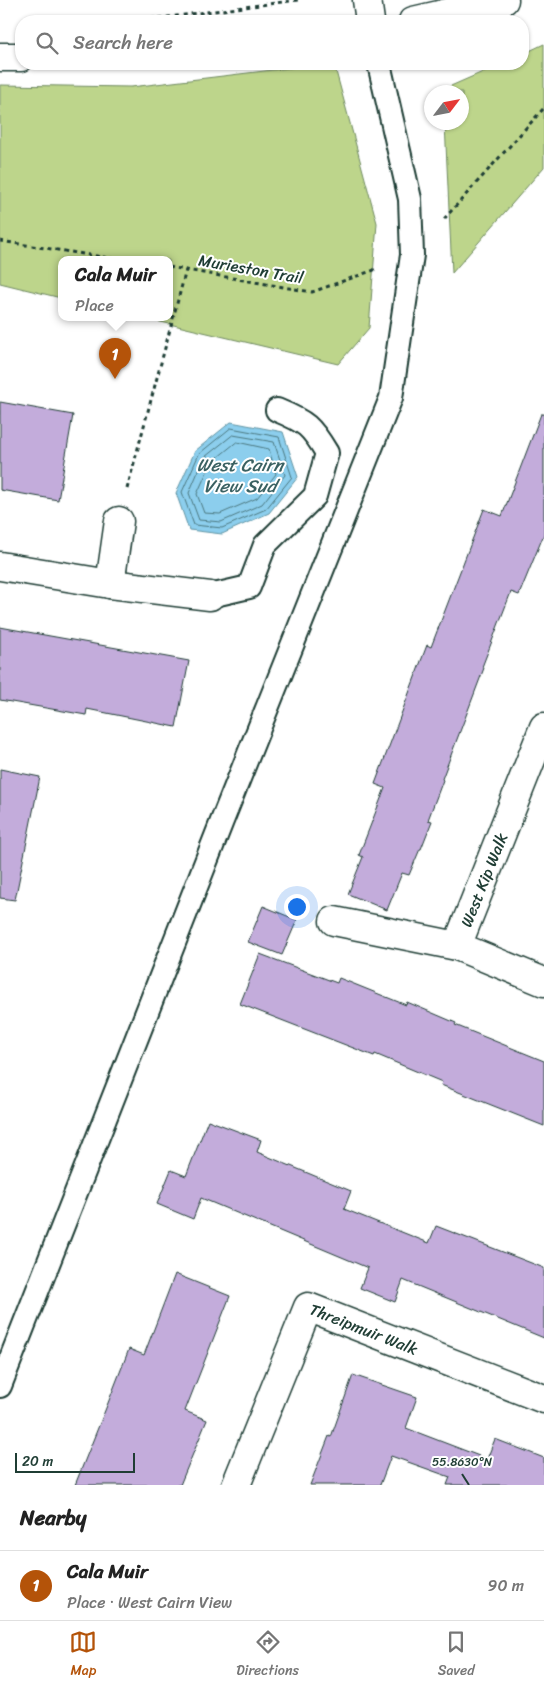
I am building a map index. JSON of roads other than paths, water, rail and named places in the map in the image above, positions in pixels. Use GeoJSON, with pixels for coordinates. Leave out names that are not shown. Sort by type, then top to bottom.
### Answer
{"type":"FeatureCollection","features":[{"type":"Feature","properties":{"kind":"street"},"geometry":{"type":"LineString","coordinates":[[367,0],[369,15]]}},
{"type":"Feature","properties":{"kind":"street"},"geometry":{"type":"LineString","coordinates":[[439,15],[504,0]]}},
{"type":"Feature","properties":{"kind":"street"},"geometry":{"type":"LineString","coordinates":[[0,57],[15,57]]}},
{"type":"Feature","properties":{"kind":"street"},"geometry":{"type":"LineString","coordinates":[[110,584],[118,521]]}},
{"type":"Feature","properties":{"kind":"street"},"geometry":{"type":"LineString","coordinates":[[0,566],[110,584],[210,596]]}},
{"type":"Feature","properties":{"kind":"street","name":"West Kip Walk"},"geometry":{"type":"LineString","coordinates":[[544,727],[458,946],[544,982]]}},
{"type":"Feature","properties":{"kind":"street"},"geometry":{"type":"LineString","coordinates":[[334,921],[458,946]]}},
{"type":"Feature","properties":{"kind":"street","name":"Threipmuir Walk"},"geometry":{"type":"LineString","coordinates":[[236,1485],[308,1307],[544,1399]]}},
{"type":"Feature","properties":{"kind":"lane"},"geometry":{"type":"LineString","coordinates":[[0,1386],[391,398],[412,255],[410,199],[380,70]]}},
{"type":"Feature","properties":{"kind":"lane"},"geometry":{"type":"LineString","coordinates":[[210,596],[249,587],[265,544],[315,496],[327,453],[316,434],[300,420],[277,410]]}},
{"type":"Feature","properties":{"kind":"water","name":"West Cairn View Sud"},"geometry":{"type":"Polygon","coordinates":[[[231,422],[283,432],[298,477],[269,513],[222,534],[189,530],[176,493],[195,451],[231,422]]]}},
{"type":"Feature","properties":{"kind":"place","name":"Cala Muir"},"geometry":{"type":"Point","coordinates":[115,379]}}]}
